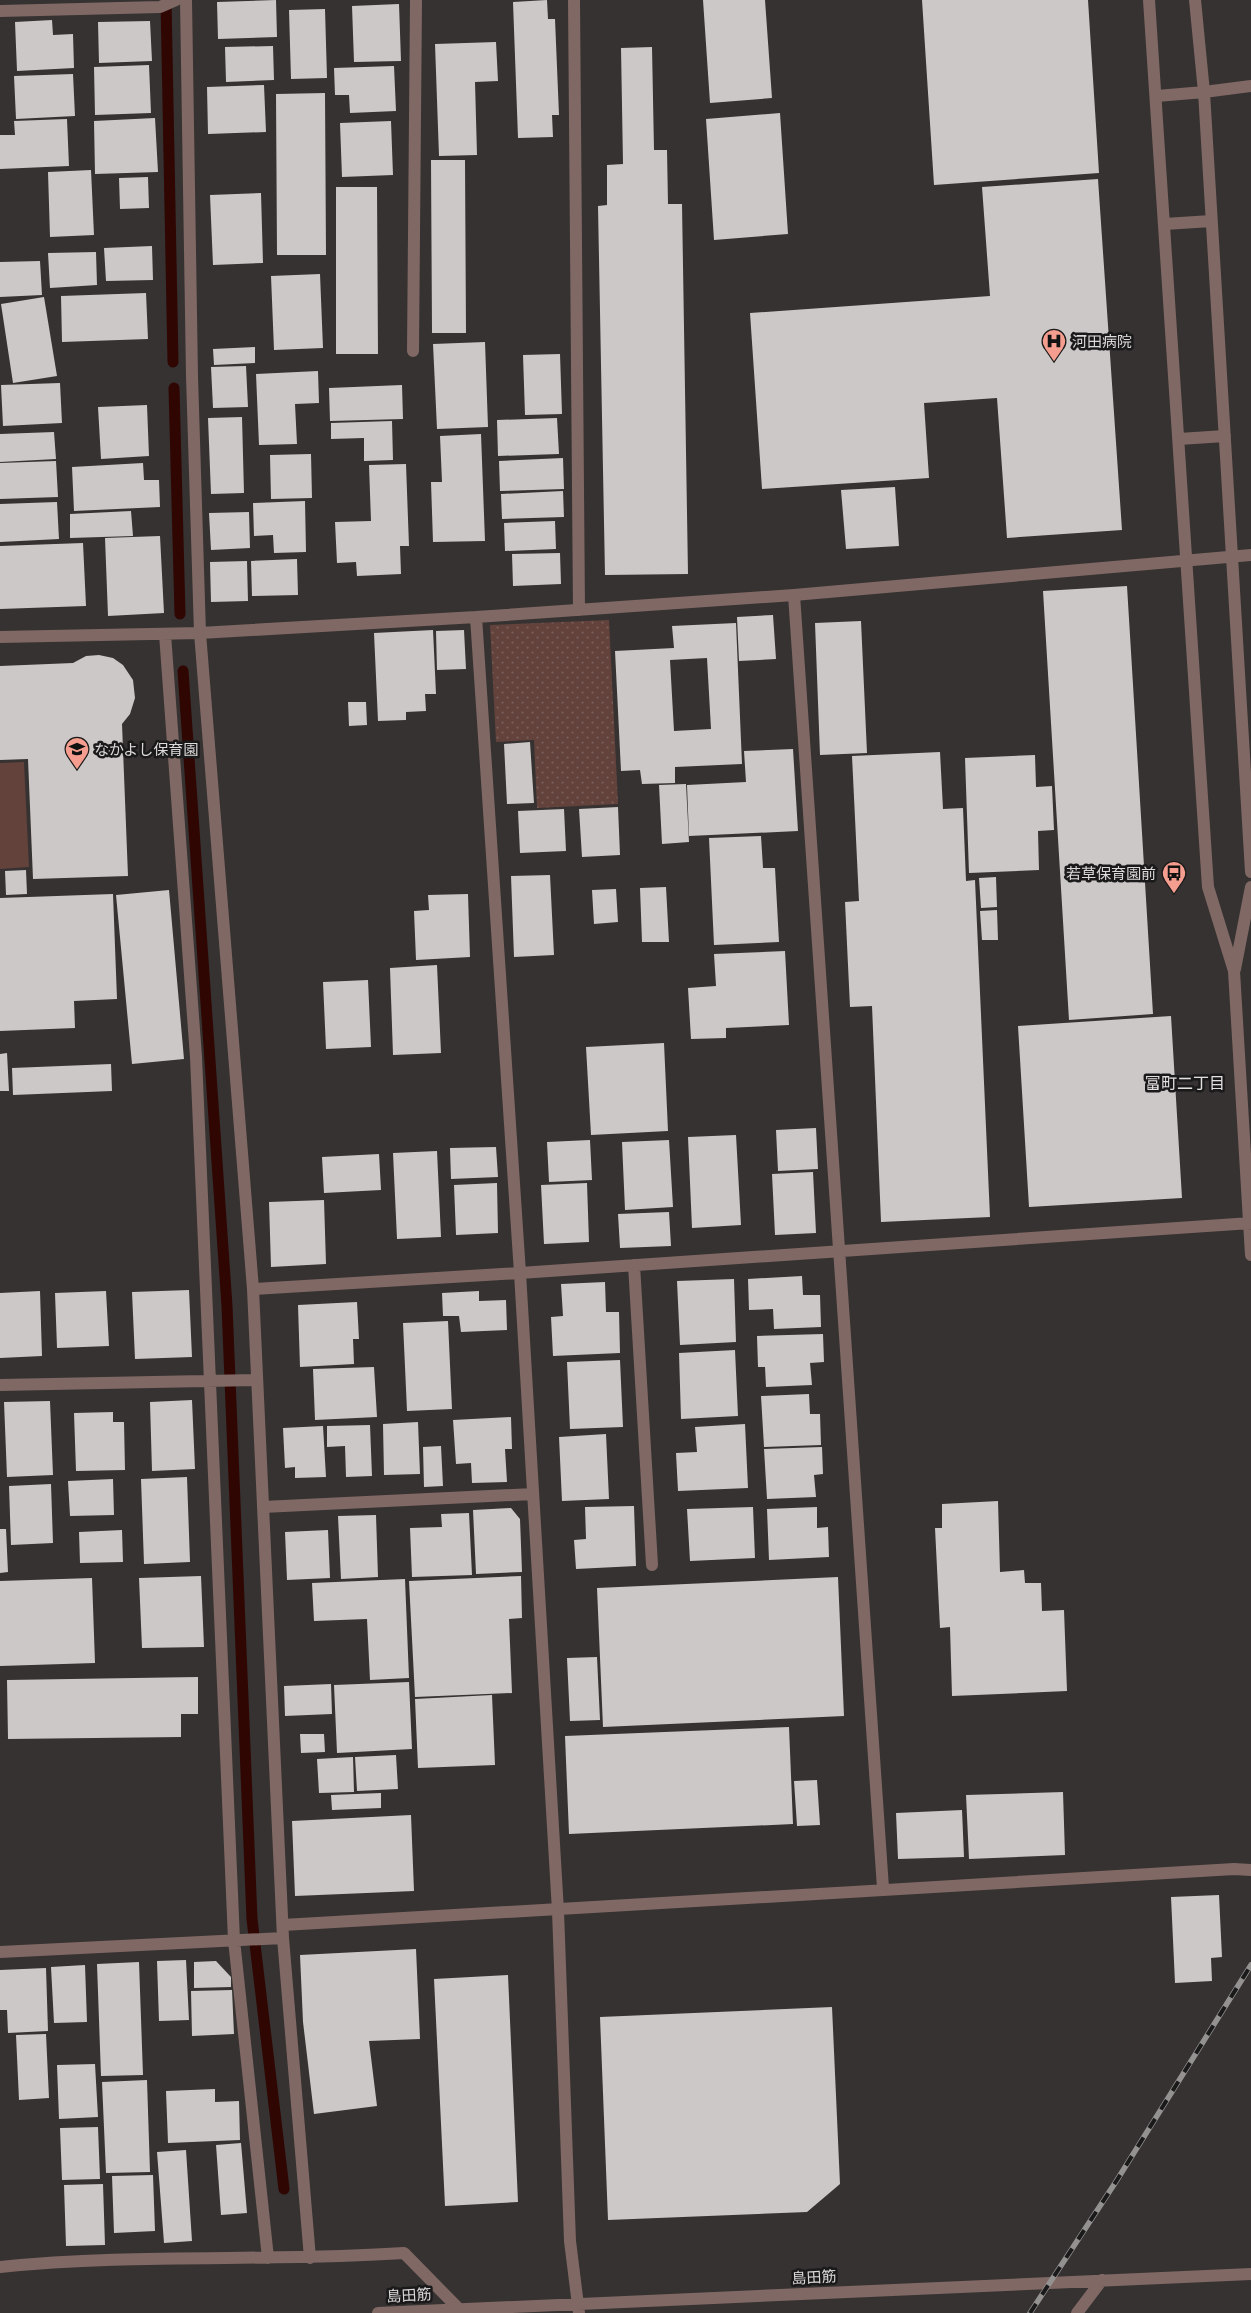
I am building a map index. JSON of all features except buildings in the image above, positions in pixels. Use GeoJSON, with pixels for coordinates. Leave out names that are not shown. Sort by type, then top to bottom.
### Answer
{"type":"FeatureCollection","features":[{"type":"Feature","properties":{"kind":"street"},"geometry":{"type":"LineString","coordinates":[[0,11],[160,7],[176,0]]}},
{"type":"Feature","properties":{"kind":"street"},"geometry":{"type":"LineString","coordinates":[[186,0],[192,376],[200,633],[253,1289],[250,1380],[263,1507],[283,1932],[310,2258]]}},
{"type":"Feature","properties":{"kind":"street"},"geometry":{"type":"LineString","coordinates":[[413,351],[416,0]]}},
{"type":"Feature","properties":{"kind":"street"},"geometry":{"type":"LineString","coordinates":[[574,0],[579,610]]}},
{"type":"Feature","properties":{"kind":"street"},"geometry":{"type":"LineString","coordinates":[[1150,0],[1208,887],[1234,971],[1251,1255]]}},
{"type":"Feature","properties":{"kind":"street"},"geometry":{"type":"LineString","coordinates":[[1195,0],[1204,92],[1251,872]]}},
{"type":"Feature","properties":{"kind":"street"},"geometry":{"type":"LineString","coordinates":[[1157,96],[1251,86]]}},
{"type":"Feature","properties":{"kind":"street"},"geometry":{"type":"LineString","coordinates":[[1166,224],[1211,221]]}},
{"type":"Feature","properties":{"kind":"street"},"geometry":{"type":"LineString","coordinates":[[1179,439],[1225,436]]}},
{"type":"Feature","properties":{"kind":"street"},"geometry":{"type":"LineString","coordinates":[[0,637],[200,633],[476,617],[794,595],[1251,555]]}},
{"type":"Feature","properties":{"kind":"street"},"geometry":{"type":"LineString","coordinates":[[794,595],[883,1888]]}},
{"type":"Feature","properties":{"kind":"street"},"geometry":{"type":"LineString","coordinates":[[476,617],[520,1273],[558,1911],[570,2241],[579,2309]]}},
{"type":"Feature","properties":{"kind":"street"},"geometry":{"type":"LineString","coordinates":[[165,634],[196,1057],[238,1940],[268,2258]]}},
{"type":"Feature","properties":{"kind":"street"},"geometry":{"type":"LineString","coordinates":[[1234,971],[1251,887]]}},
{"type":"Feature","properties":{"kind":"street"},"geometry":{"type":"LineString","coordinates":[[253,1289],[520,1273],[1250,1223]]}},
{"type":"Feature","properties":{"kind":"street"},"geometry":{"type":"LineString","coordinates":[[634,1265],[652,1565]]}},
{"type":"Feature","properties":{"kind":"street"},"geometry":{"type":"LineString","coordinates":[[0,1384],[250,1380]]}},
{"type":"Feature","properties":{"kind":"street"},"geometry":{"type":"LineString","coordinates":[[263,1507],[533,1494]]}},
{"type":"Feature","properties":{"kind":"street"},"geometry":{"type":"LineString","coordinates":[[0,1952],[267,1939],[283,1932],[883,1888],[1234,1869],[1251,1870]]}},
{"type":"Feature","properties":{"kind":"street"},"geometry":{"type":"LineString","coordinates":[[0,2267],[57,2261],[310,2258],[404,2253],[458,2311]]}},
{"type":"Feature","properties":{"kind":"street","name":"島田筋"},"geometry":{"type":"LineString","coordinates":[[378,2313],[579,2309],[1102,2280],[1251,2274]]}},
{"type":"Feature","properties":{"kind":"street"},"geometry":{"type":"LineString","coordinates":[[1078,2313],[1102,2280]]}},
{"type":"Feature","properties":{"kind":"shaded area"},"geometry":{"type":"Polygon","coordinates":[[[609,620],[618,804],[537,808],[534,740],[496,742],[490,625],[609,620]]]}},
{"type":"Feature","properties":{"kind":"shaded area"},"geometry":{"type":"Polygon","coordinates":[[[24,762],[29,867],[0,869],[0,763],[24,762]]]}},
{"type":"Feature","properties":{"kind":"waterway"},"geometry":{"type":"LineString","coordinates":[[166,0],[173,362]]}},
{"type":"Feature","properties":{"kind":"waterway"},"geometry":{"type":"LineString","coordinates":[[174,388],[180,614]]}},
{"type":"Feature","properties":{"kind":"waterway"},"geometry":{"type":"LineString","coordinates":[[183,671],[227,1306],[252,1919],[284,2189]]}},
{"type":"Feature","properties":{"kind":"railway"},"geometry":{"type":"LineString","coordinates":[[1030,2313],[1117,2180],[1251,1965]]}},
{"type":"Feature","properties":{"kind":"place","name":"河田病院"},"geometry":{"type":"Point","coordinates":[1054,362]}},
{"type":"Feature","properties":{"kind":"place","name":"なかよし保育園"},"geometry":{"type":"Point","coordinates":[77,770]}},
{"type":"Feature","properties":{"kind":"place","name":"若草保育園前"},"geometry":{"type":"Point","coordinates":[1174,894]}},
{"type":"Feature","properties":{"kind":"district","name":"富町二丁目"},"geometry":{"type":"Point","coordinates":[1185,1083]}}]}
